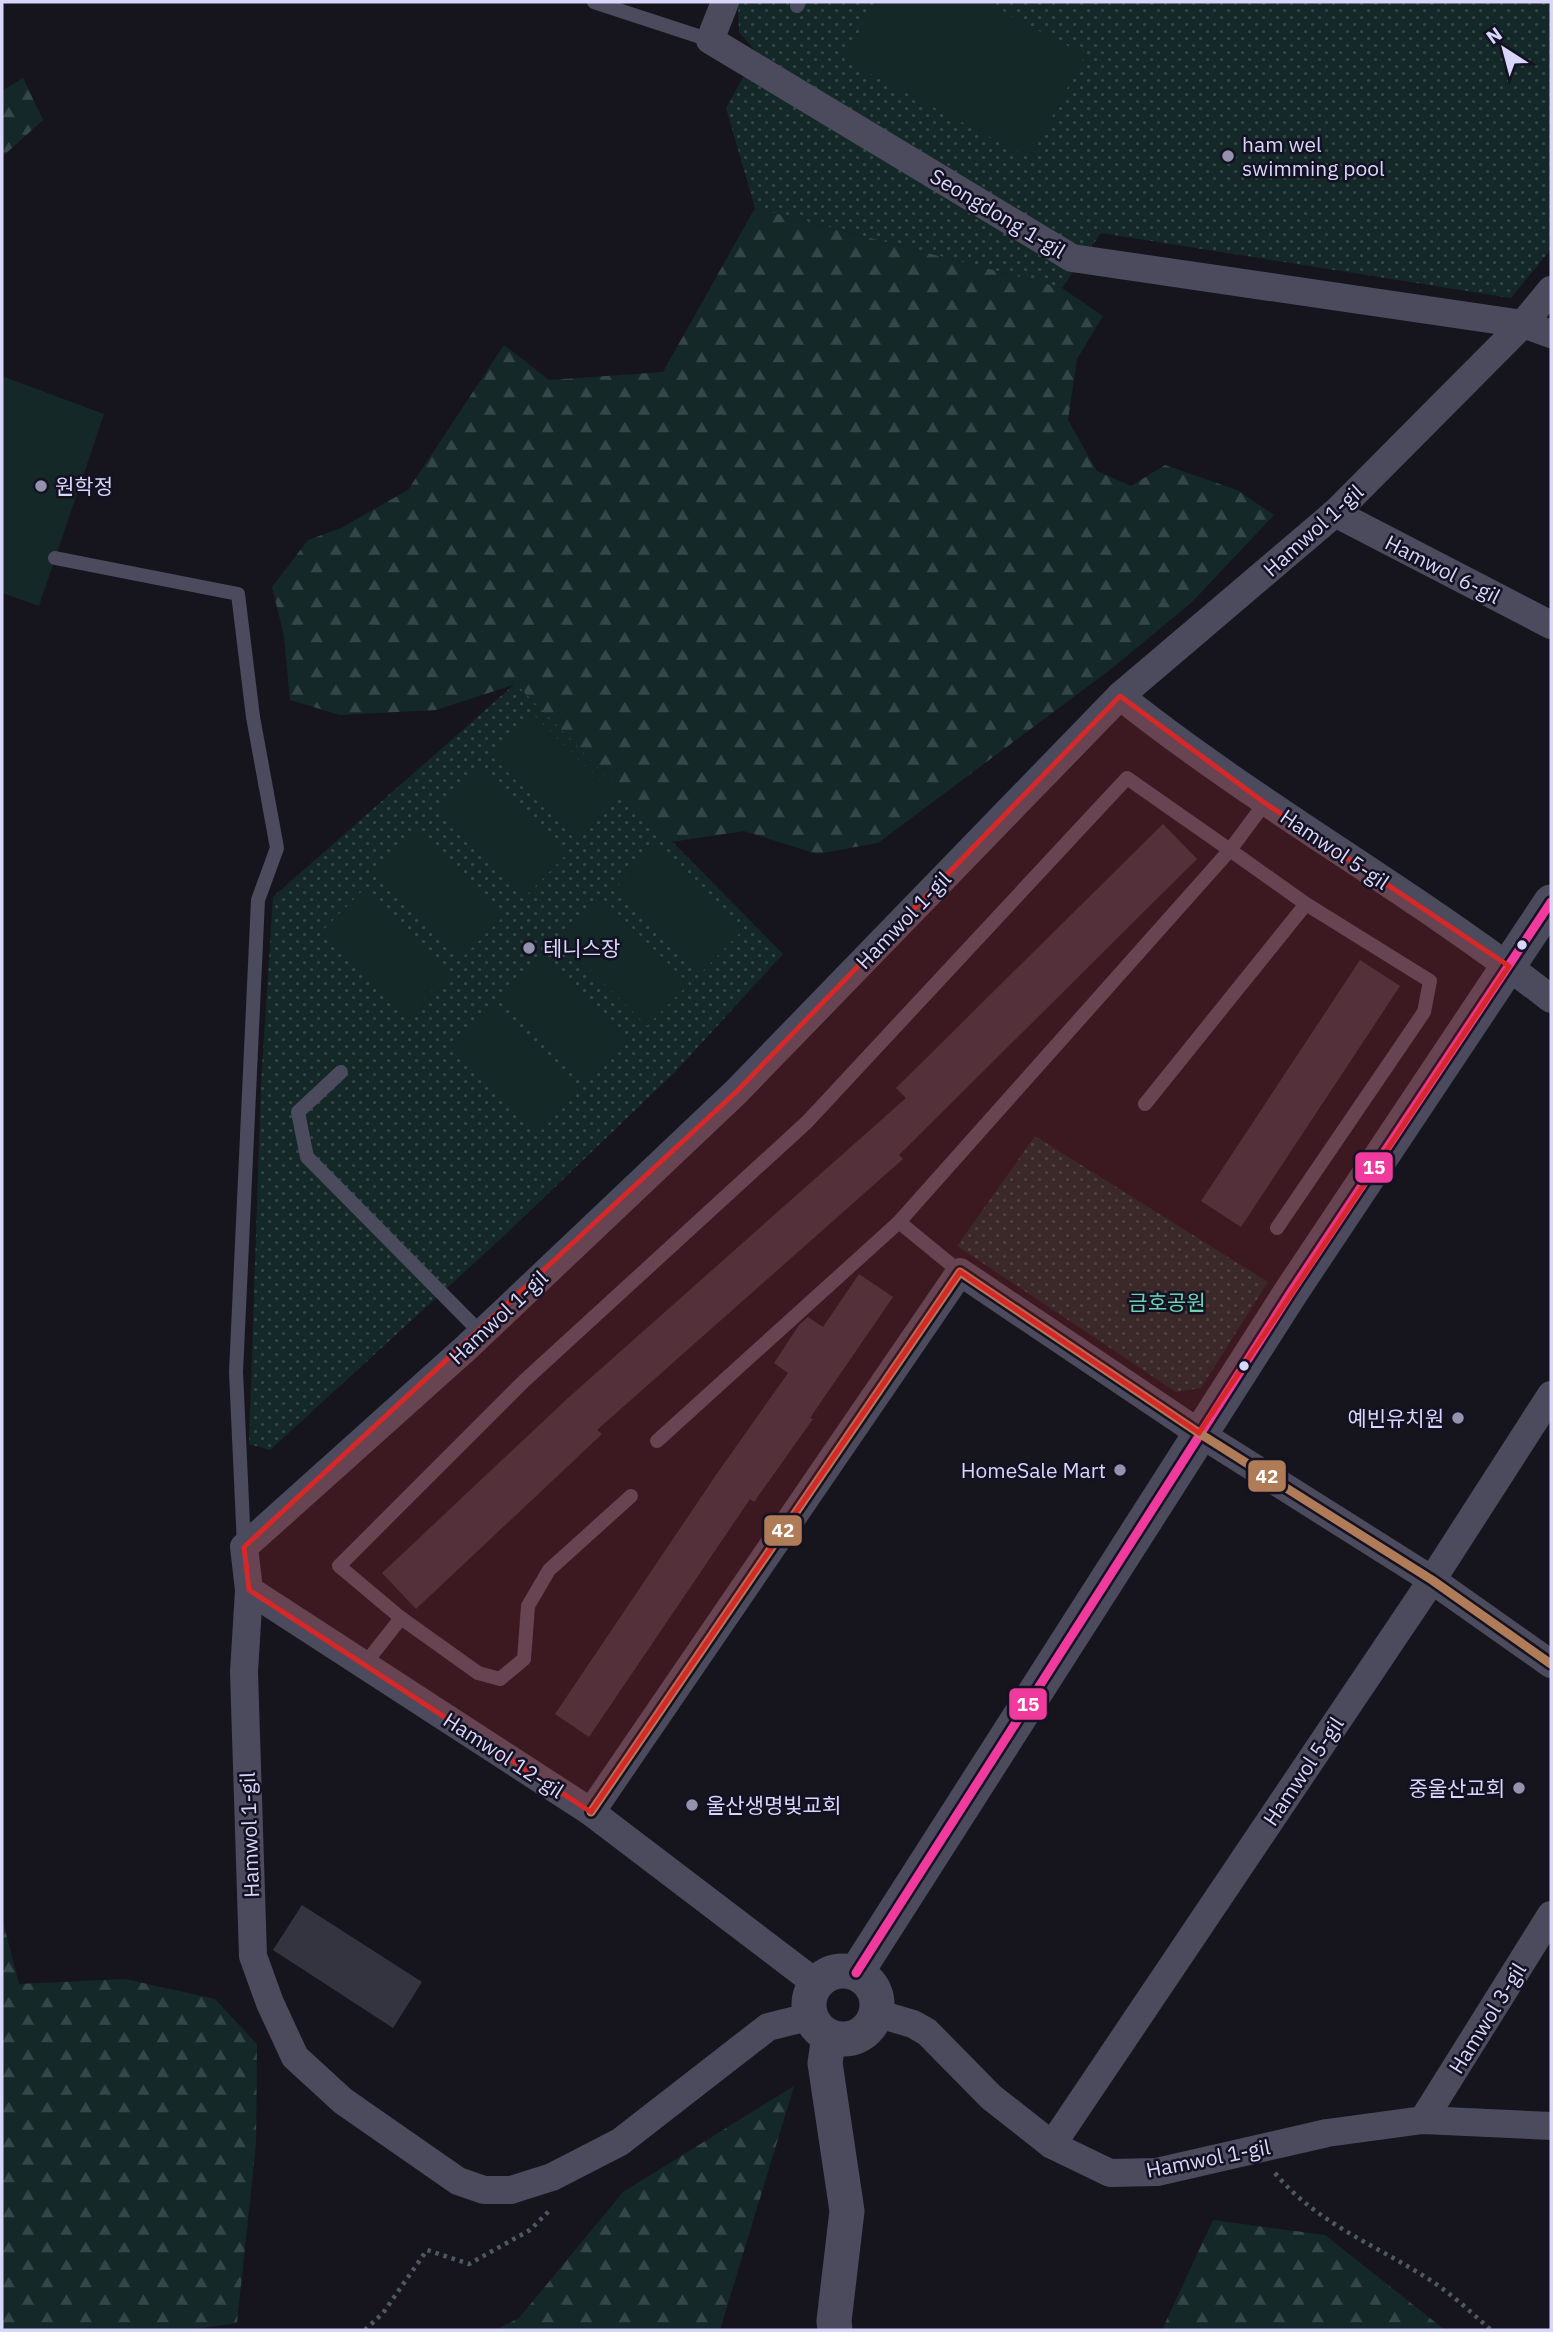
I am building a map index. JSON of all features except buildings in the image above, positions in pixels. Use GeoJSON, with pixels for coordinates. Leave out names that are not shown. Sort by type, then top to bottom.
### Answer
{"type":"FeatureCollection","features":[{"type":"Feature","properties":{"kind":"street"},"geometry":{"type":"LineString","coordinates":[[710,40],[726,2]]}},
{"type":"Feature","properties":{"kind":"street","name":"Seongdong 1-gil"},"geometry":{"type":"LineString","coordinates":[[710,40],[1072,258],[1523,324],[1551,334]]}},
{"type":"Feature","properties":{"kind":"street","name":"Hamwol 1-gil"},"geometry":{"type":"LineString","coordinates":[[819,2012],[768,2027],[620,2141],[552,2177],[511,2190],[484,2190],[458,2181],[343,2101],[295,2057],[270,2003],[253,1955],[244,1672],[249,1590],[244,1548],[481,1333],[736,1092],[1120,695],[1335,513],[1523,324],[1551,290]]}},
{"type":"Feature","properties":{"kind":"street","name":"Hamwol 6-gil"},"geometry":{"type":"LineString","coordinates":[[1335,513],[1551,625]]}},
{"type":"Feature","properties":{"kind":"street","name":"Hamwol 5-gil"},"geometry":{"type":"LineString","coordinates":[[1120,695],[1265,803],[1509,966],[1551,999]]}},
{"type":"Feature","properties":{"kind":"street"},"geometry":{"type":"LineString","coordinates":[[856,1973],[1199,1433],[1551,902]]}},
{"type":"Feature","properties":{"kind":"street"},"geometry":{"type":"LineString","coordinates":[[591,1812],[960,1272],[1199,1433],[1432,1580],[1551,1664]]}},
{"type":"Feature","properties":{"kind":"street","name":"Hamwol 5-gil"},"geometry":{"type":"LineString","coordinates":[[1052,2145],[1432,1580],[1551,1395]]}},
{"type":"Feature","properties":{"kind":"street","name":"Hamwol 12-gil"},"geometry":{"type":"LineString","coordinates":[[249,1590],[591,1812],[819,2012]]}},
{"type":"Feature","properties":{"kind":"street","name":"Hamwol 3-gil"},"geometry":{"type":"LineString","coordinates":[[1423,2120],[1551,1915]]}},
{"type":"Feature","properties":{"kind":"street"},"geometry":{"type":"LineString","coordinates":[[819,2012],[850,2038],[861,2034],[875,2018],[876,1996],[865,1979],[856,1973],[834,1972],[819,2012],[847,2211],[835,2330]]}},
{"type":"Feature","properties":{"kind":"street","name":"Hamwol 1-gil"},"geometry":{"type":"LineString","coordinates":[[875,2018],[889,2018],[913,2024],[927,2032],[990,2097],[1052,2145],[1110,2173],[1157,2172],[1327,2133],[1423,2120],[1551,2126]]}},
{"type":"Feature","properties":{"kind":"lane","name":"Seongdong 1-gil"},"geometry":{"type":"LineString","coordinates":[[594,2],[710,40]]}},
{"type":"Feature","properties":{"kind":"lane"},"geometry":{"type":"LineString","coordinates":[[55,558],[238,594],[253,717],[277,848],[258,900],[236,1371],[244,1548]]}},
{"type":"Feature","properties":{"kind":"lane"},"geometry":{"type":"LineString","coordinates":[[631,1496],[550,1570],[528,1606],[524,1658],[500,1679],[478,1673],[401,1618],[339,1566],[524,1381],[807,1122],[1127,778],[1307,904],[1430,982],[1424,1012],[1277,1227]]}},
{"type":"Feature","properties":{"kind":"lane"},"geometry":{"type":"LineString","coordinates":[[657,1441],[899,1222],[1230,850],[1265,803]]}},
{"type":"Feature","properties":{"kind":"lane"},"geometry":{"type":"LineString","coordinates":[[1145,1104],[1307,904]]}},
{"type":"Feature","properties":{"kind":"lane"},"geometry":{"type":"LineString","coordinates":[[341,1072],[298,1112],[307,1157],[481,1333]]}},
{"type":"Feature","properties":{"kind":"lane"},"geometry":{"type":"LineString","coordinates":[[899,1222],[960,1272]]}},
{"type":"Feature","properties":{"kind":"lane"},"geometry":{"type":"LineString","coordinates":[[365,1665],[401,1618]]}},
{"type":"Feature","properties":{"kind":"path"},"geometry":{"type":"LineString","coordinates":[[1255,2150],[1288,2189],[1317,2214],[1434,2283],[1491,2330]]}},
{"type":"Feature","properties":{"kind":"path"},"geometry":{"type":"LineString","coordinates":[[365,2330],[383,2313],[427,2250],[469,2264],[530,2230],[550,2210]]}},
{"type":"Feature","properties":{"kind":"highlighted area"},"geometry":{"type":"Polygon","coordinates":[[[1120,696],[1265,803],[1509,966],[1199,1433],[960,1272],[591,1812],[249,1590],[244,1547],[736,1092],[1120,696]]]}},
{"type":"Feature","properties":{"kind":"green space"},"geometry":{"type":"Polygon","coordinates":[[[738,2],[1551,2],[1551,249],[1511,298],[1101,233],[1062,288],[755,208],[726,108],[757,53],[739,32],[738,2]]]}},
{"type":"Feature","properties":{"kind":"green space"},"geometry":{"type":"Polygon","coordinates":[[[875,2],[984,2],[1085,55],[1030,158],[844,60],[875,2]]]}},
{"type":"Feature","properties":{"kind":"green space"},"geometry":{"type":"Polygon","coordinates":[[[23,78],[43,120],[2,157],[2,91],[23,78]]]}},
{"type":"Feature","properties":{"kind":"green space"},"geometry":{"type":"Polygon","coordinates":[[[755,208],[1062,288],[1103,316],[1077,359],[1068,420],[1097,471],[1131,486],[1165,465],[1237,490],[1274,515],[1192,602],[1111,669],[878,843],[817,854],[744,831],[671,842],[516,684],[436,710],[340,715],[290,700],[284,636],[272,587],[308,540],[341,528],[408,490],[504,345],[549,380],[663,372],[755,208]]]}},
{"type":"Feature","properties":{"kind":"green space","name":"원학정"},"geometry":{"type":"Polygon","coordinates":[[[2,376],[104,414],[39,606],[2,593],[2,376]]]}},
{"type":"Feature","properties":{"kind":"green space"},"geometry":{"type":"Polygon","coordinates":[[[516,683],[783,954],[675,1072],[507,1233],[270,1450],[249,1444],[261,1084],[273,897],[516,683]]]}},
{"type":"Feature","properties":{"kind":"green space"},"geometry":{"type":"Polygon","coordinates":[[[533,714],[619,799],[578,841],[492,757],[533,714]]]}},
{"type":"Feature","properties":{"kind":"green space"},"geometry":{"type":"Polygon","coordinates":[[[480,770],[566,855],[525,897],[439,812],[480,770]]]}},
{"type":"Feature","properties":{"kind":"green space"},"geometry":{"type":"Polygon","coordinates":[[[416,832],[503,917],[461,959],[375,874],[416,832]]]}},
{"type":"Feature","properties":{"kind":"green space"},"geometry":{"type":"Polygon","coordinates":[[[656,846],[742,931],[701,973],[615,889],[656,846]]]}},
{"type":"Feature","properties":{"kind":"green space"},"geometry":{"type":"Polygon","coordinates":[[[363,890],[449,974],[407,1016],[321,932],[363,890]]]}},
{"type":"Feature","properties":{"kind":"green space"},"geometry":{"type":"Polygon","coordinates":[[[603,899],[689,984],[647,1026],[561,941],[603,899]]]}},
{"type":"Feature","properties":{"kind":"green space"},"geometry":{"type":"Polygon","coordinates":[[[544,956],[630,1041],[588,1083],[502,998],[544,956]]]}},
{"type":"Feature","properties":{"kind":"green space"},"geometry":{"type":"Polygon","coordinates":[[[494,1007],[580,1091],[539,1133],[453,1048],[494,1007]]]}},
{"type":"Feature","properties":{"kind":"green space","name":"금호공원"},"geometry":{"type":"Polygon","coordinates":[[[1035,1136],[1268,1282],[1201,1388],[1176,1392],[957,1246],[1035,1136]]]}},
{"type":"Feature","properties":{"kind":"green space"},"geometry":{"type":"Polygon","coordinates":[[[2,1918],[19,1984],[125,1979],[215,1999],[257,2044],[256,2144],[237,2323],[188,2330],[2,2330],[2,1918]]]}},
{"type":"Feature","properties":{"kind":"green space"},"geometry":{"type":"Polygon","coordinates":[[[794,2086],[720,2330],[495,2330],[519,2318],[623,2192],[794,2086]]]}},
{"type":"Feature","properties":{"kind":"green space"},"geometry":{"type":"Polygon","coordinates":[[[1213,2220],[1325,2235],[1445,2330],[1162,2330],[1213,2220]]]}},
{"type":"Feature","properties":{"kind":"transit line","name":"15"},"geometry":{"type":"LineString","coordinates":[[856,1973],[1291,1292],[1551,902]]}},
{"type":"Feature","properties":{"kind":"transit line","name":"42"},"geometry":{"type":"LineString","coordinates":[[591,1812],[960,1272],[1199,1433],[1432,1580],[1551,1664]]}},
{"type":"Feature","properties":{"kind":"place","name":"ham wel swimming pool"},"geometry":{"type":"Point","coordinates":[1228,156]}},
{"type":"Feature","properties":{"kind":"place","name":"원학정"},"geometry":{"type":"Point","coordinates":[41,486]}},
{"type":"Feature","properties":{"kind":"place","name":"테니스장"},"geometry":{"type":"Point","coordinates":[529,948]}},
{"type":"Feature","properties":{"kind":"place","name":"예빈유치원"},"geometry":{"type":"Point","coordinates":[1458,1418]}},
{"type":"Feature","properties":{"kind":"place","name":"HomeSale Mart"},"geometry":{"type":"Point","coordinates":[1120,1470]}},
{"type":"Feature","properties":{"kind":"place","name":"중울산교회"},"geometry":{"type":"Point","coordinates":[1519,1788]}},
{"type":"Feature","properties":{"kind":"place","name":"울산생명빛교회"},"geometry":{"type":"Point","coordinates":[692,1805]}}]}
